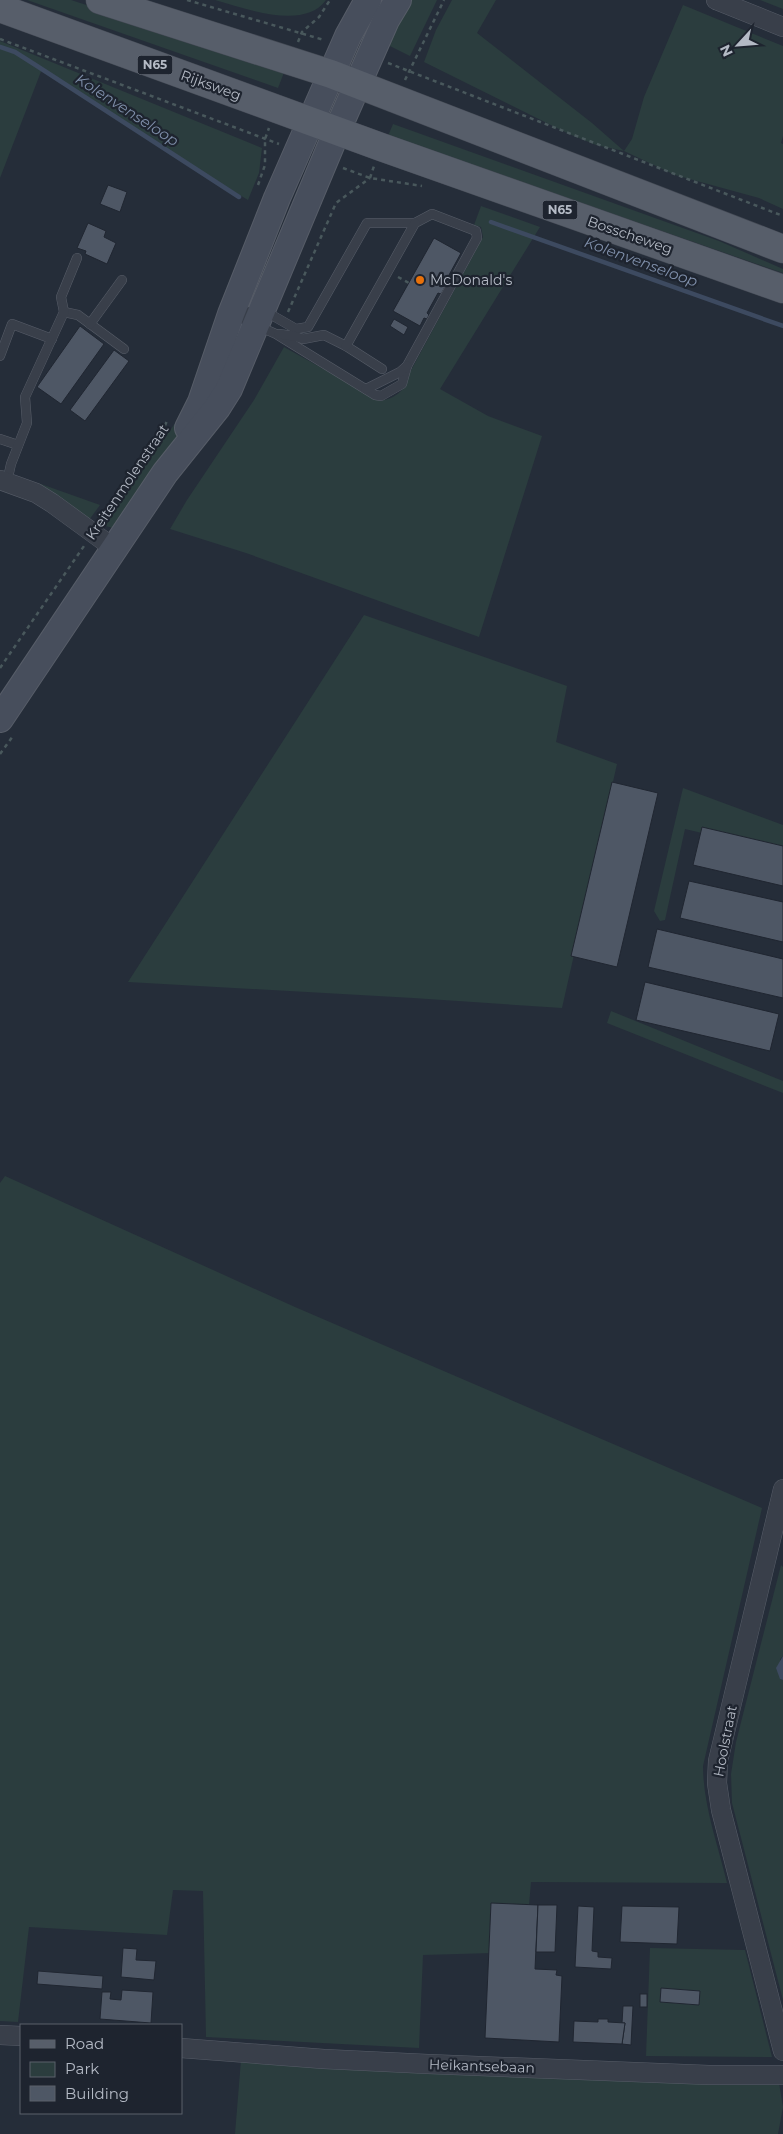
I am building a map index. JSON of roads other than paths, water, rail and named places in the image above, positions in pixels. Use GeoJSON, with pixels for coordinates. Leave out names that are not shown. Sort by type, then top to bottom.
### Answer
{"type":"FeatureCollection","features":[{"type":"Feature","properties":{"kind":"main road"},"geometry":{"type":"LineString","coordinates":[[100,0],[331,74],[783,249]]}},
{"type":"Feature","properties":{"kind":"main road","name":"Rijksweg"},"geometry":{"type":"LineString","coordinates":[[0,8],[337,131]]}},
{"type":"Feature","properties":{"kind":"main road","name":"Bosscheweg"},"geometry":{"type":"LineString","coordinates":[[337,131],[783,289]]}},
{"type":"Feature","properties":{"kind":"street","name":"Kreitenmolenstraat"},"geometry":{"type":"LineString","coordinates":[[165,473],[201,402],[231,314],[273,207],[331,74],[368,0]]}},
{"type":"Feature","properties":{"kind":"street","name":"Kreitenmolenstraat"},"geometry":{"type":"LineString","coordinates":[[0,719],[165,473],[217,408],[265,323],[337,131],[386,20],[398,0]]}},
{"type":"Feature","properties":{"kind":"street"},"geometry":{"type":"LineString","coordinates":[[716,0],[783,27]]}},
{"type":"Feature","properties":{"kind":"street"},"geometry":{"type":"LineString","coordinates":[[4,481],[36,493],[94,532],[115,549]]}},
{"type":"Feature","properties":{"kind":"street","name":"Hoolstraat"},"geometry":{"type":"LineString","coordinates":[[783,1489],[718,1761],[717,1783],[721,1810],[783,2051]]}},
{"type":"Feature","properties":{"kind":"street"},"geometry":{"type":"LineString","coordinates":[[0,2035],[20,2036]]}},
{"type":"Feature","properties":{"kind":"street","name":"Heikantsebaan"},"geometry":{"type":"LineString","coordinates":[[182,2048],[306,2058],[428,2064],[709,2075],[783,2074]]}},
{"type":"Feature","properties":{"kind":"lane"},"geometry":{"type":"LineString","coordinates":[[265,323],[366,389],[380,396],[399,387],[404,381],[407,366],[477,238],[476,231],[432,214],[415,224],[346,346]]}},
{"type":"Feature","properties":{"kind":"lane"},"geometry":{"type":"LineString","coordinates":[[231,314],[296,329],[308,327],[366,223],[415,224]]}},
{"type":"Feature","properties":{"kind":"lane"},"geometry":{"type":"LineString","coordinates":[[4,481],[27,423],[25,397],[64,312],[61,297],[77,258]]}},
{"type":"Feature","properties":{"kind":"lane"},"geometry":{"type":"LineString","coordinates":[[90,324],[122,280]]}},
{"type":"Feature","properties":{"kind":"lane"},"geometry":{"type":"LineString","coordinates":[[64,312],[78,315],[124,349]]}},
{"type":"Feature","properties":{"kind":"lane"},"geometry":{"type":"LineString","coordinates":[[231,314],[265,323],[303,339],[324,335],[346,346],[382,369]]}},
{"type":"Feature","properties":{"kind":"lane"},"geometry":{"type":"LineString","coordinates":[[0,356],[12,324],[52,339]]}},
{"type":"Feature","properties":{"kind":"lane"},"geometry":{"type":"LineString","coordinates":[[0,439],[18,446]]}},
{"type":"Feature","properties":{"kind":"water"},"geometry":{"type":"Polygon","coordinates":[[[783,1656],[783,1680],[780,1679],[776,1668],[783,1656]]]}},
{"type":"Feature","properties":{"kind":"waterway","name":"Kolenvenseloop"},"geometry":{"type":"LineString","coordinates":[[0,47],[15,52],[239,197]]}},
{"type":"Feature","properties":{"kind":"waterway","name":"Kolenvenseloop"},"geometry":{"type":"LineString","coordinates":[[491,222],[783,326]]}},
{"type":"Feature","properties":{"kind":"place","name":"McDonald's"},"geometry":{"type":"Point","coordinates":[420,280]}}]}
